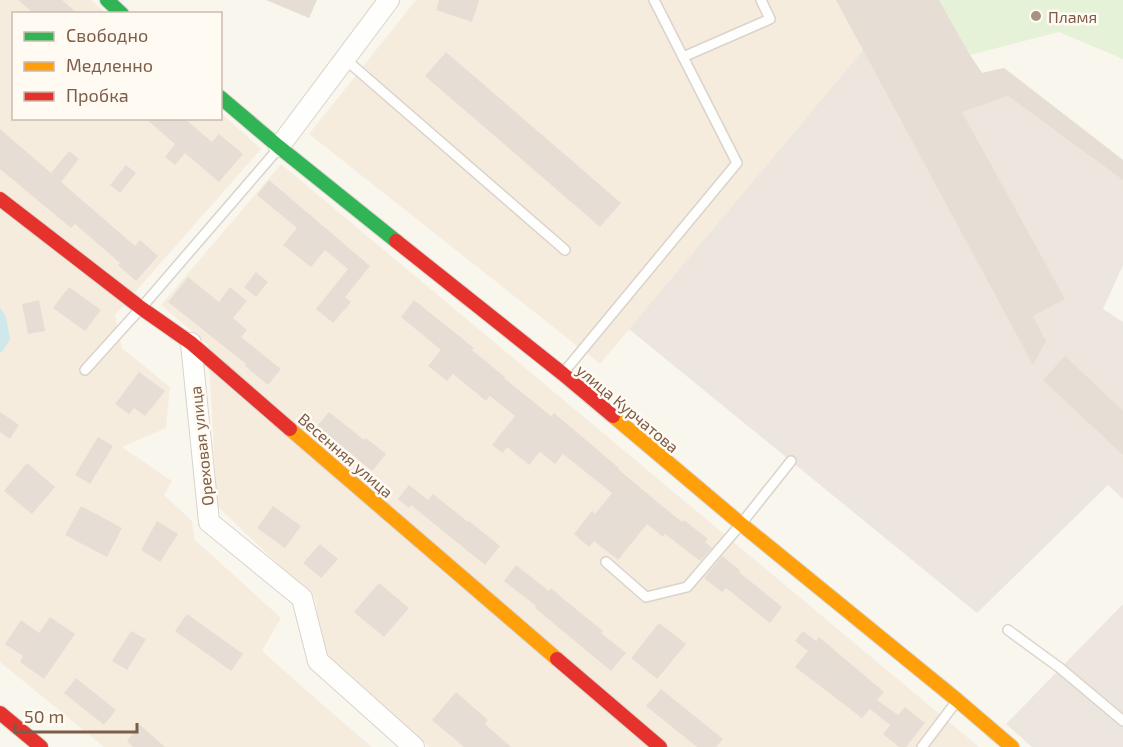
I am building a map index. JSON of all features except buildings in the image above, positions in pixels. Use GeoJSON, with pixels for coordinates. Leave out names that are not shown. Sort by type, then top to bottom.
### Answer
{"type":"FeatureCollection","features":[{"type":"Feature","properties":{"kind":"street"},"geometry":{"type":"LineString","coordinates":[[106,0],[120,12]]}},
{"type":"Feature","properties":{"kind":"street"},"geometry":{"type":"LineString","coordinates":[[279,147],[389,0]]}},
{"type":"Feature","properties":{"kind":"street","name":"улица Курчатова"},"geometry":{"type":"LineString","coordinates":[[222,99],[562,374],[1012,747]]}},
{"type":"Feature","properties":{"kind":"street","name":"Весенняя улица"},"geometry":{"type":"LineString","coordinates":[[0,199],[141,308],[191,343],[660,747]]}},
{"type":"Feature","properties":{"kind":"street","name":"Ореховая улица"},"geometry":{"type":"LineString","coordinates":[[191,343],[209,522],[302,598],[318,661],[414,747]]}},
{"type":"Feature","properties":{"kind":"street"},"geometry":{"type":"LineString","coordinates":[[0,713],[42,747]]}},
{"type":"Feature","properties":{"kind":"lane"},"geometry":{"type":"LineString","coordinates":[[562,374],[737,163],[654,0]]}},
{"type":"Feature","properties":{"kind":"lane"},"geometry":{"type":"LineString","coordinates":[[683,57],[770,19],[761,0]]}},
{"type":"Feature","properties":{"kind":"lane"},"geometry":{"type":"LineString","coordinates":[[345,59],[565,250]]}},
{"type":"Feature","properties":{"kind":"lane"},"geometry":{"type":"LineString","coordinates":[[85,370],[279,147]]}},
{"type":"Feature","properties":{"kind":"lane"},"geometry":{"type":"LineString","coordinates":[[606,562],[646,597],[687,587],[791,461]]}},
{"type":"Feature","properties":{"kind":"lane"},"geometry":{"type":"LineString","coordinates":[[1008,630],[1060,668],[1123,721]]}},
{"type":"Feature","properties":{"kind":"lane"},"geometry":{"type":"LineString","coordinates":[[922,747],[957,700]]}},
{"type":"Feature","properties":{"kind":"shaded area"},"geometry":{"type":"Polygon","coordinates":[[[0,0],[91,0],[105,12],[12,12],[12,120],[222,120],[222,114],[261,149],[115,315],[122,348],[170,387],[166,428],[122,447],[172,481],[164,495],[192,521],[195,540],[281,618],[262,651],[372,747],[104,747],[0,662],[0,0]]]}},
{"type":"Feature","properties":{"kind":"shaded area"},"geometry":{"type":"Polygon","coordinates":[[[416,0],[836,0],[863,50],[600,364],[309,134],[416,0]]]}},
{"type":"Feature","properties":{"kind":"shaded area"},"geometry":{"type":"Polygon","coordinates":[[[836,0],[939,0],[982,73],[1004,68],[1123,160],[1123,265],[1103,309],[1123,322],[1123,499],[1108,485],[977,613],[629,329],[863,50],[836,0]]]}},
{"type":"Feature","properties":{"kind":"shaded area"},"geometry":{"type":"Polygon","coordinates":[[[281,164],[979,747],[429,747],[324,655],[315,599],[217,506],[208,345],[161,305],[281,164]]]}},
{"type":"Feature","properties":{"kind":"shaded area"},"geometry":{"type":"Polygon","coordinates":[[[1123,604],[1123,747],[1032,747],[1006,724],[1123,604]]]}},
{"type":"Feature","properties":{"kind":"green space","name":"Пламя"},"geometry":{"type":"Polygon","coordinates":[[[939,0],[1123,0],[1123,59],[1059,32],[970,55],[939,0]]]}},
{"type":"Feature","properties":{"kind":"water"},"geometry":{"type":"Polygon","coordinates":[[[0,307],[6,317],[10,339],[2,352],[0,352],[0,307]]]}},
{"type":"Feature","properties":{"kind":"traffic: fast"},"geometry":{"type":"LineString","coordinates":[[107,0],[120,12]]}},
{"type":"Feature","properties":{"kind":"traffic: fast"},"geometry":{"type":"LineString","coordinates":[[222,99],[396,241]]}},
{"type":"Feature","properties":{"kind":"traffic: slow"},"geometry":{"type":"LineString","coordinates":[[613,416],[1012,747]]}},
{"type":"Feature","properties":{"kind":"traffic: slow"},"geometry":{"type":"LineString","coordinates":[[290,429],[557,659]]}},
{"type":"Feature","properties":{"kind":"traffic: jam"},"geometry":{"type":"LineString","coordinates":[[0,199],[141,308],[191,343],[290,429]]}},
{"type":"Feature","properties":{"kind":"traffic: jam"},"geometry":{"type":"LineString","coordinates":[[396,241],[613,416]]}},
{"type":"Feature","properties":{"kind":"traffic: jam"},"geometry":{"type":"LineString","coordinates":[[557,659],[660,747]]}},
{"type":"Feature","properties":{"kind":"traffic: jam"},"geometry":{"type":"LineString","coordinates":[[0,713],[41,747]]}},
{"type":"Feature","properties":{"kind":"place","name":"Пламя"},"geometry":{"type":"Point","coordinates":[1036,16]}}]}
